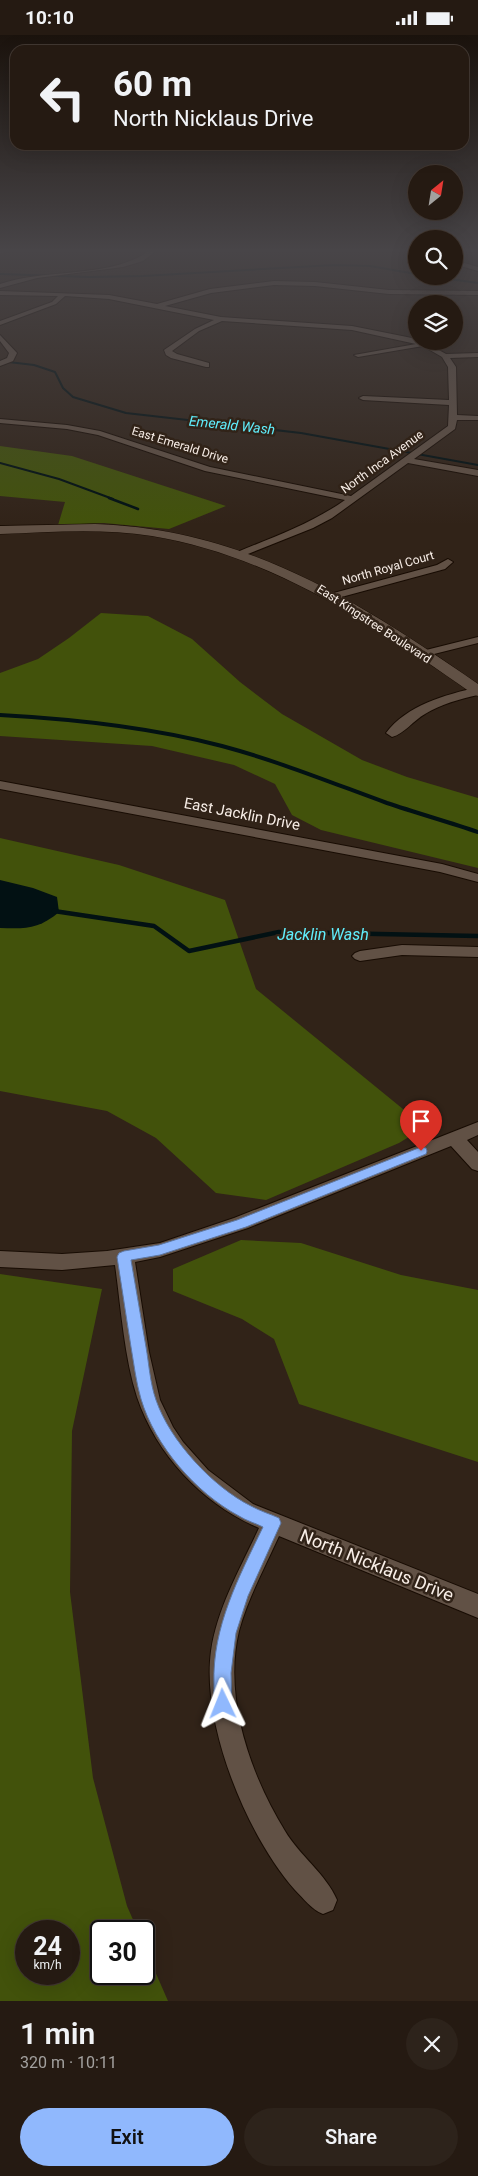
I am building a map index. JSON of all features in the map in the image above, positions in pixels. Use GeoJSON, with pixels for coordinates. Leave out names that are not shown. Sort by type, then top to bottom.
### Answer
{"type":"FeatureCollection","features":[{"type":"Feature","properties":{"kind":"street"},"geometry":{"type":"LineString","coordinates":[[0,364],[10,359],[14,353],[3,341]]}},
{"type":"Feature","properties":{"kind":"street"},"geometry":{"type":"LineString","coordinates":[[182,341],[168,350],[169,353],[206,365]]}},
{"type":"Feature","properties":{"kind":"street"},"geometry":{"type":"LineString","coordinates":[[358,355],[408,347]]}},
{"type":"Feature","properties":{"kind":"street"},"geometry":{"type":"LineString","coordinates":[[434,350],[445,356],[452,367],[453,417],[478,418]]}},
{"type":"Feature","properties":{"kind":"street"},"geometry":{"type":"LineString","coordinates":[[445,356],[478,355]]}},
{"type":"Feature","properties":{"kind":"street"},"geometry":{"type":"LineString","coordinates":[[363,398],[388,401],[452,403]]}},
{"type":"Feature","properties":{"kind":"street","name":"North Inca Avenue"},"geometry":{"type":"LineString","coordinates":[[238,555],[310,526],[353,499],[452,427],[453,417]]}},
{"type":"Feature","properties":{"kind":"street","name":"East Emerald Drive"},"geometry":{"type":"LineString","coordinates":[[0,421],[67,427],[100,433],[208,469],[353,499]]}},
{"type":"Feature","properties":{"kind":"street"},"geometry":{"type":"LineString","coordinates":[[406,460],[478,473]]}},
{"type":"Feature","properties":{"kind":"street","name":"East Kingstree Boulevard"},"geometry":{"type":"LineString","coordinates":[[0,530],[81,527],[136,530],[190,539],[238,555],[290,574],[334,596],[478,691]]}},
{"type":"Feature","properties":{"kind":"street","name":"North Royal Court"},"geometry":{"type":"LineString","coordinates":[[334,596],[441,567],[448,562]]}},
{"type":"Feature","properties":{"kind":"street"},"geometry":{"type":"LineString","coordinates":[[422,654],[478,640]]}},
{"type":"Feature","properties":{"kind":"street"},"geometry":{"type":"LineString","coordinates":[[392,733],[428,705],[478,691]]}},
{"type":"Feature","properties":{"kind":"street","name":"East Jacklin Drive"},"geometry":{"type":"LineString","coordinates":[[0,785],[442,868],[478,878]]}},
{"type":"Feature","properties":{"kind":"street"},"geometry":{"type":"LineString","coordinates":[[360,956],[402,950],[478,952]]}},
{"type":"Feature","properties":{"kind":"street"},"geometry":{"type":"LineString","coordinates":[[0,1259],[62,1262],[124,1257],[160,1250],[241,1223],[478,1128]]}},
{"type":"Feature","properties":{"kind":"street"},"geometry":{"type":"LineString","coordinates":[[455,1138],[478,1164]]}},
{"type":"Feature","properties":{"kind":"street","name":"North Nicklaus Drive"},"geometry":{"type":"LineString","coordinates":[[124,1257],[148,1400],[159,1424],[174,1447],[197,1475],[218,1493],[244,1511],[478,1606]]}},
{"type":"Feature","properties":{"kind":"street"},"geometry":{"type":"LineString","coordinates":[[273,1523],[240,1595],[227,1633],[222,1673],[223,1704],[230,1734],[241,1767],[266,1826],[284,1853],[323,1900]]}},
{"type":"Feature","properties":{"kind":"green space"},"geometry":{"type":"Polygon","coordinates":[[[0,446],[72,456],[226,506],[169,529],[104,523],[58,525],[65,502],[0,496],[0,446]]]}},
{"type":"Feature","properties":{"kind":"green space"},"geometry":{"type":"Polygon","coordinates":[[[101,613],[148,616],[192,639],[240,682],[282,714],[362,760],[407,777],[478,798],[478,868],[321,830],[292,815],[275,784],[234,765],[152,746],[0,736],[0,673],[38,659],[101,613]]]}},
{"type":"Feature","properties":{"kind":"green space"},"geometry":{"type":"Polygon","coordinates":[[[0,838],[119,865],[225,900],[256,989],[425,1127],[399,1143],[266,1200],[216,1193],[156,1138],[107,1111],[0,1091],[0,838]]]}},
{"type":"Feature","properties":{"kind":"green space"},"geometry":{"type":"Polygon","coordinates":[[[241,1240],[301,1243],[401,1275],[478,1290],[478,1462],[299,1404],[274,1339],[242,1319],[173,1291],[173,1269],[241,1240]]]}},
{"type":"Feature","properties":{"kind":"green space"},"geometry":{"type":"Polygon","coordinates":[[[0,1274],[102,1289],[72,1431],[70,1592],[93,1778],[127,1906],[133,1920],[90,1920],[90,1985],[155,1985],[155,1971],[168,2001],[0,2001],[0,1274]]]}},
{"type":"Feature","properties":{"kind":"shaded area"},"geometry":{"type":"Polygon","coordinates":[[[0,880],[33,888],[57,897],[59,912],[45,922],[32,927],[0,928],[0,880]]]}},
{"type":"Feature","properties":{"kind":"waterway","name":"Emerald Wash"},"geometry":{"type":"LineString","coordinates":[[0,361],[34,365],[55,372],[63,388],[73,397],[126,413],[301,433],[478,465]]}},
{"type":"Feature","properties":{"kind":"waterway"},"geometry":{"type":"LineString","coordinates":[[0,463],[59,479],[113,499]]}},
{"type":"Feature","properties":{"kind":"waterway"},"geometry":{"type":"LineString","coordinates":[[109,498],[138,509]]}},
{"type":"Feature","properties":{"kind":"waterway"},"geometry":{"type":"LineString","coordinates":[[0,715],[112,725],[195,739],[284,765],[387,803],[478,832]]}},
{"type":"Feature","properties":{"kind":"waterway","name":"Jacklin Wash"},"geometry":{"type":"LineString","coordinates":[[54,911],[154,926],[189,951],[279,932],[478,936]]}},
{"type":"Feature","properties":{"kind":"route"},"geometry":{"type":"LineString","coordinates":[[223,1704],[222,1673],[227,1633],[240,1595],[273,1523],[244,1511],[218,1493],[197,1475],[174,1447],[159,1424],[148,1400],[137,1344],[124,1257],[160,1250],[241,1223],[421,1151]]}}]}
